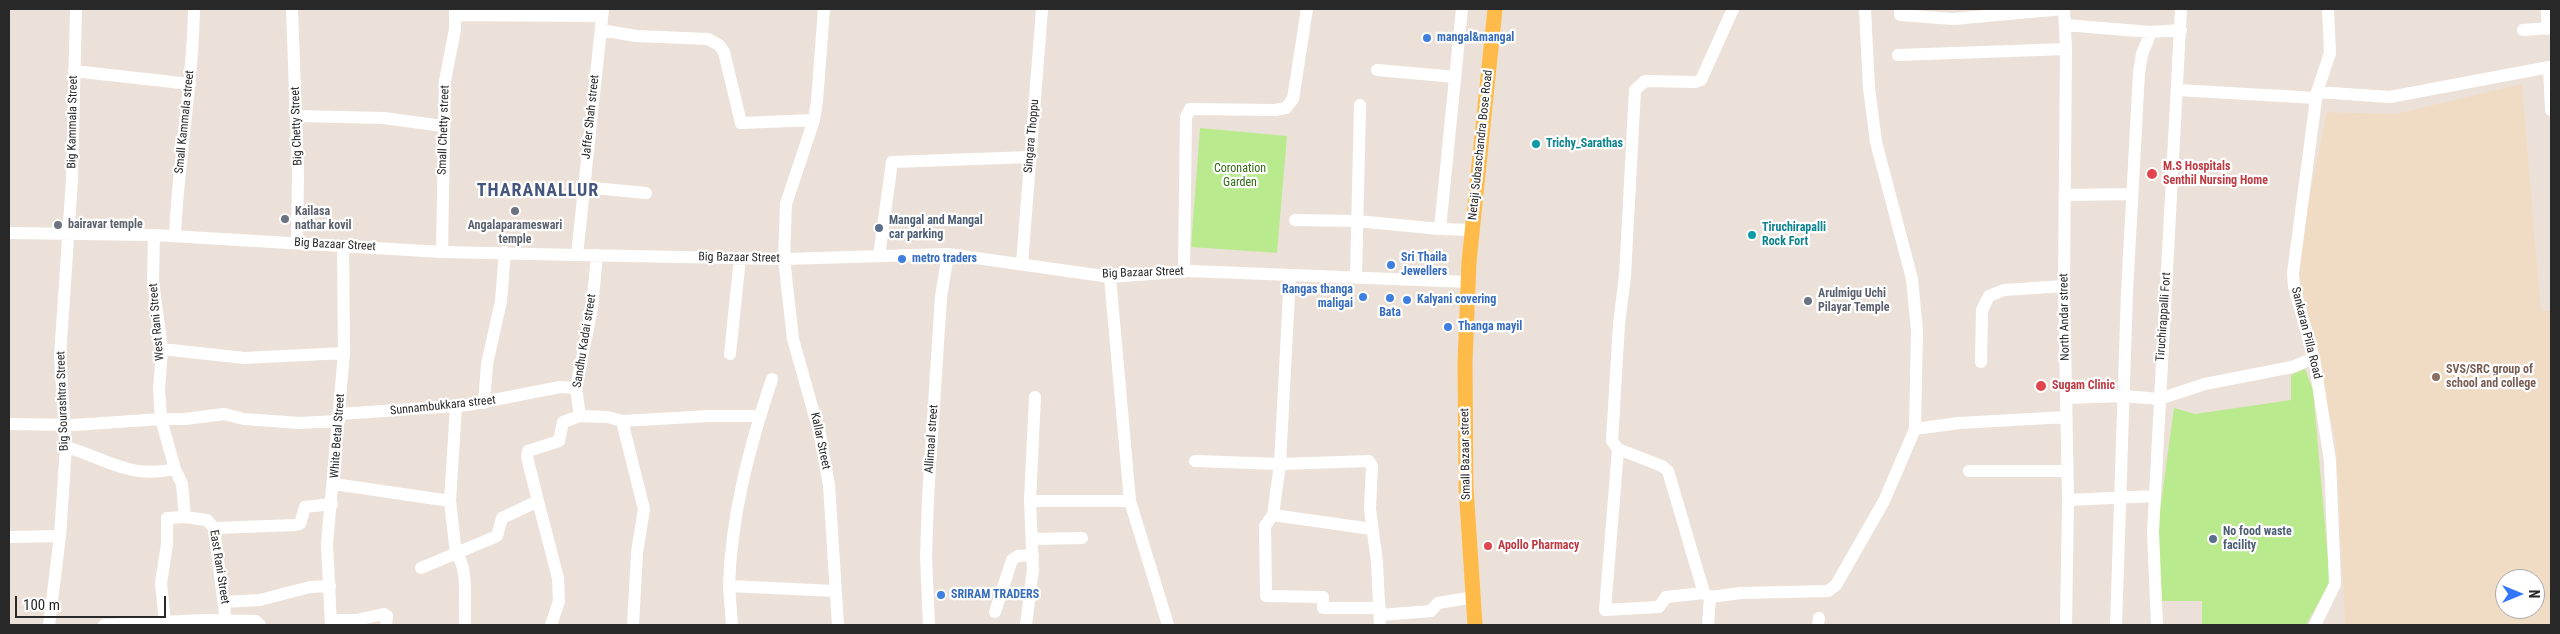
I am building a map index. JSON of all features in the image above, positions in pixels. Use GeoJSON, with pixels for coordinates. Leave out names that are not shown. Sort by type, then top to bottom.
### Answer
{"type":"FeatureCollection","features":[{"type":"Feature","properties":{"kind":"main road","name":"Netaji Subaschandra Bose Road"},"geometry":{"type":"LineString","coordinates":[[1469,282],[1495,9]]}},
{"type":"Feature","properties":{"kind":"main road","name":"Small Bazaar street"},"geometry":{"type":"LineString","coordinates":[[1469,282],[1465,362],[1466,487],[1475,625]]}},
{"type":"Feature","properties":{"kind":"street","name":"Big Kammala Street"},"geometry":{"type":"LineString","coordinates":[[69,235],[76,9]]}},
{"type":"Feature","properties":{"kind":"street","name":"Small Kammala street"},"geometry":{"type":"LineString","coordinates":[[176,236],[177,195],[190,84],[194,9]]}},
{"type":"Feature","properties":{"kind":"street","name":"Big Chetty Street"},"geometry":{"type":"LineString","coordinates":[[292,9],[296,116],[297,243]]}},
{"type":"Feature","properties":{"kind":"street","name":"Kallar Street"},"geometry":{"type":"LineString","coordinates":[[824,9],[823,45],[814,120],[786,204],[784,259],[793,339],[820,434],[829,485],[838,625]]}},
{"type":"Feature","properties":{"kind":"street","name":"Singara Thoppu"},"geometry":{"type":"LineString","coordinates":[[1022,264],[1042,9]]}},
{"type":"Feature","properties":{"kind":"street"},"geometry":{"type":"LineString","coordinates":[[1184,272],[1186,117],[1190,109],[1275,110],[1286,108],[1293,99],[1307,9]]}},
{"type":"Feature","properties":{"kind":"street"},"geometry":{"type":"LineString","coordinates":[[1440,229],[1462,9]]}},
{"type":"Feature","properties":{"kind":"street"},"geometry":{"type":"LineString","coordinates":[[1708,625],[1707,595],[1668,471],[1662,466],[1618,449],[1612,443],[1619,324],[1625,276],[1635,90],[1645,81],[1695,82],[1701,80],[1733,9]]}},
{"type":"Feature","properties":{"kind":"street"},"geometry":{"type":"LineString","coordinates":[[1618,449],[1605,610],[1659,607],[1666,597],[1828,590],[1836,586],[1884,501],[1915,429],[1917,331],[1912,279],[1876,142],[1869,88],[1865,9]]}},
{"type":"Feature","properties":{"kind":"street"},"geometry":{"type":"LineString","coordinates":[[1900,9],[1900,15],[1953,19],[2003,12],[2063,9]]}},
{"type":"Feature","properties":{"kind":"street","name":"North Andar street"},"geometry":{"type":"LineString","coordinates":[[2063,9],[2066,49],[2064,286],[2068,500],[2066,625]]}},
{"type":"Feature","properties":{"kind":"street","name":"Tiruchirappalli Fort"},"geometry":{"type":"LineString","coordinates":[[2158,625],[2153,532],[2181,9]]}},
{"type":"Feature","properties":{"kind":"street","name":"Sankaran Pilla Road"},"geometry":{"type":"LineString","coordinates":[[2315,625],[2332,592],[2335,580],[2330,461],[2314,358],[2294,287],[2293,273],[2316,95],[2330,53],[2328,9]]}},
{"type":"Feature","properties":{"kind":"street"},"geometry":{"type":"LineString","coordinates":[[2523,30],[2549,28],[2547,9]]}},
{"type":"Feature","properties":{"kind":"street"},"geometry":{"type":"LineString","coordinates":[[456,12],[603,12]]}},
{"type":"Feature","properties":{"kind":"street","name":"Small Chetty street"},"geometry":{"type":"LineString","coordinates":[[442,252],[447,62],[456,12]]}},
{"type":"Feature","properties":{"kind":"street","name":"Jaffer Shah street"},"geometry":{"type":"LineString","coordinates":[[577,255],[603,12]]}},
{"type":"Feature","properties":{"kind":"street"},"geometry":{"type":"LineString","coordinates":[[2065,25],[2151,32],[2181,30]]}},
{"type":"Feature","properties":{"kind":"street"},"geometry":{"type":"LineString","coordinates":[[601,30],[636,36],[708,39],[720,45],[724,52],[742,123],[814,120]]}},
{"type":"Feature","properties":{"kind":"street"},"geometry":{"type":"LineString","coordinates":[[2116,625],[2127,292],[2139,72],[2142,54],[2151,32]]}},
{"type":"Feature","properties":{"kind":"street"},"geometry":{"type":"LineString","coordinates":[[1898,55],[2066,49]]}},
{"type":"Feature","properties":{"kind":"street"},"geometry":{"type":"LineString","coordinates":[[2178,90],[2390,97],[2550,67],[2551,110]]}},
{"type":"Feature","properties":{"kind":"street"},"geometry":{"type":"LineString","coordinates":[[1377,70],[1455,77]]}},
{"type":"Feature","properties":{"kind":"street"},"geometry":{"type":"LineString","coordinates":[[74,71],[190,84]]}},
{"type":"Feature","properties":{"kind":"street"},"geometry":{"type":"LineString","coordinates":[[1356,277],[1360,105]]}},
{"type":"Feature","properties":{"kind":"street"},"geometry":{"type":"LineString","coordinates":[[296,116],[384,118],[444,126]]}},
{"type":"Feature","properties":{"kind":"street"},"geometry":{"type":"LineString","coordinates":[[879,256],[892,162],[1030,157]]}},
{"type":"Feature","properties":{"kind":"street"},"geometry":{"type":"LineString","coordinates":[[583,187],[646,193]]}},
{"type":"Feature","properties":{"kind":"street"},"geometry":{"type":"LineString","coordinates":[[2065,195],[2132,194]]}},
{"type":"Feature","properties":{"kind":"street"},"geometry":{"type":"LineString","coordinates":[[1295,220],[1357,221],[1440,229],[1473,230]]}},
{"type":"Feature","properties":{"kind":"street","name":"Big Bazaar Street"},"geometry":{"type":"LineString","coordinates":[[9,233],[154,235],[442,252],[784,259],[948,254],[1110,277],[1184,272],[1469,282]]}},
{"type":"Feature","properties":{"kind":"street","name":"Big Sourashtra Street"},"geometry":{"type":"LineString","coordinates":[[49,625],[60,536],[66,447],[60,357],[69,235]]}},
{"type":"Feature","properties":{"kind":"street","name":"West Rani Street"},"geometry":{"type":"LineString","coordinates":[[154,235],[153,281],[162,349],[160,414]]}},
{"type":"Feature","properties":{"kind":"street","name":"White Betal Street"},"geometry":{"type":"LineString","coordinates":[[331,623],[327,544],[340,418],[344,354],[344,246]]}},
{"type":"Feature","properties":{"kind":"street"},"geometry":{"type":"LineString","coordinates":[[484,403],[487,364],[501,301],[505,252]]}},
{"type":"Feature","properties":{"kind":"street","name":"Allimaal street"},"geometry":{"type":"LineString","coordinates":[[928,625],[926,557],[928,497],[941,297],[948,254]]}},
{"type":"Feature","properties":{"kind":"street","name":"Sandhu Kadai street"},"geometry":{"type":"LineString","coordinates":[[580,416],[576,388],[592,308],[597,255]]}},
{"type":"Feature","properties":{"kind":"street"},"geometry":{"type":"LineString","coordinates":[[730,354],[740,258]]}},
{"type":"Feature","properties":{"kind":"street"},"geometry":{"type":"LineString","coordinates":[[1290,275],[1280,464],[1273,515],[1265,526],[1266,596],[1323,597],[1323,608],[1380,616],[1431,611],[1438,603],[1474,597]]}},
{"type":"Feature","properties":{"kind":"street"},"geometry":{"type":"LineString","coordinates":[[1110,277],[1130,501],[1168,625]]}},
{"type":"Feature","properties":{"kind":"street"},"geometry":{"type":"LineString","coordinates":[[1981,362],[1982,310],[1989,296],[2004,290],[2064,286]]}},
{"type":"Feature","properties":{"kind":"street"},"geometry":{"type":"LineString","coordinates":[[162,349],[244,358],[344,354]]}},
{"type":"Feature","properties":{"kind":"street"},"geometry":{"type":"LineString","coordinates":[[2066,398],[2124,396],[2159,399],[2205,384],[2292,367],[2314,358]]}},
{"type":"Feature","properties":{"kind":"street"},"geometry":{"type":"LineString","coordinates":[[732,625],[729,586],[733,534],[750,453],[772,378]]}},
{"type":"Feature","properties":{"kind":"street","name":"Sunnambukkara street"},"geometry":{"type":"LineString","coordinates":[[9,424],[65,425],[160,414],[185,419],[224,414],[244,419],[299,423],[456,407],[560,387],[576,388]]}},
{"type":"Feature","properties":{"kind":"street"},"geometry":{"type":"LineString","coordinates":[[1026,625],[1033,555],[1030,501],[1035,397]]}},
{"type":"Feature","properties":{"kind":"street"},"geometry":{"type":"LineString","coordinates":[[456,407],[450,501],[456,554],[460,557],[464,576],[465,625]]}},
{"type":"Feature","properties":{"kind":"street"},"geometry":{"type":"LineString","coordinates":[[160,414],[175,470],[182,484],[185,517],[167,518],[167,544],[161,583],[165,622]]}},
{"type":"Feature","properties":{"kind":"street"},"geometry":{"type":"LineString","coordinates":[[551,625],[559,601],[558,578],[527,457],[528,450],[557,442],[561,437],[563,422],[580,416],[608,417],[622,421],[709,416],[760,416]]}},
{"type":"Feature","properties":{"kind":"street"},"geometry":{"type":"LineString","coordinates":[[1915,429],[1968,422],[2066,417]]}},
{"type":"Feature","properties":{"kind":"street"},"geometry":{"type":"LineString","coordinates":[[622,421],[644,509],[637,553],[633,625]]}},
{"type":"Feature","properties":{"kind":"street"},"geometry":{"type":"LineString","coordinates":[[66,447],[94,456],[112,466],[140,473],[159,473],[175,470]]}},
{"type":"Feature","properties":{"kind":"street"},"geometry":{"type":"LineString","coordinates":[[1195,461],[1280,464],[1369,461],[1372,466],[1370,509],[1380,616]]}},
{"type":"Feature","properties":{"kind":"street"},"geometry":{"type":"LineString","coordinates":[[1969,471],[2067,471]]}},
{"type":"Feature","properties":{"kind":"street"},"geometry":{"type":"LineString","coordinates":[[334,484],[450,501]]}},
{"type":"Feature","properties":{"kind":"street"},"geometry":{"type":"LineString","coordinates":[[2068,500],[2155,496]]}},
{"type":"Feature","properties":{"kind":"street"},"geometry":{"type":"LineString","coordinates":[[421,568],[498,535],[502,518],[538,501]]}},
{"type":"Feature","properties":{"kind":"street"},"geometry":{"type":"LineString","coordinates":[[1030,501],[1130,501]]}},
{"type":"Feature","properties":{"kind":"street"},"geometry":{"type":"LineString","coordinates":[[214,528],[296,525],[300,524],[305,507],[332,504]]}},
{"type":"Feature","properties":{"kind":"street"},"geometry":{"type":"LineString","coordinates":[[1273,515],[1372,529]]}},
{"type":"Feature","properties":{"kind":"street","name":"East Rani Street"},"geometry":{"type":"LineString","coordinates":[[185,517],[207,520],[214,528],[226,622]]}},
{"type":"Feature","properties":{"kind":"street"},"geometry":{"type":"LineString","coordinates":[[9,537],[60,536]]}},
{"type":"Feature","properties":{"kind":"street"},"geometry":{"type":"LineString","coordinates":[[1033,539],[1082,538]]}},
{"type":"Feature","properties":{"kind":"street"},"geometry":{"type":"LineString","coordinates":[[995,612],[1012,560],[1018,556],[1033,555]]}},
{"type":"Feature","properties":{"kind":"street"},"geometry":{"type":"LineString","coordinates":[[224,602],[260,600],[310,587],[330,586]]}},
{"type":"Feature","properties":{"kind":"street"},"geometry":{"type":"LineString","coordinates":[[729,586],[835,591]]}},
{"type":"Feature","properties":{"kind":"street"},"geometry":{"type":"LineString","coordinates":[[331,623],[384,614],[387,616],[386,625]]}},
{"type":"Feature","properties":{"kind":"street"},"geometry":{"type":"LineString","coordinates":[[104,625],[203,620],[226,622],[256,621],[260,625]]}},
{"type":"Feature","properties":{"kind":"shaded area","name":"SVS/SRC group of school and college"},"geometry":{"type":"Polygon","coordinates":[[[2522,84],[2541,311],[2551,311],[2551,625],[2345,625],[2336,443],[2296,261],[2327,112],[2395,114],[2522,84]]]}},
{"type":"Feature","properties":{"kind":"green space","name":"Coronation Garden"},"geometry":{"type":"Polygon","coordinates":[[[1200,128],[1287,136],[1277,253],[1191,247],[1200,128]]]}},
{"type":"Feature","properties":{"kind":"green space"},"geometry":{"type":"Polygon","coordinates":[[[2305,369],[2313,390],[2330,582],[2306,625],[2202,625],[2202,601],[2159,601],[2157,532],[2174,408],[2195,414],[2291,400],[2291,375],[2305,369]]]}},
{"type":"Feature","properties":{"kind":"place","name":"mangal&mangal"},"geometry":{"type":"Point","coordinates":[1427,38]}},
{"type":"Feature","properties":{"kind":"place","name":"Trichy_Sarathas"},"geometry":{"type":"Point","coordinates":[1536,144]}},
{"type":"Feature","properties":{"kind":"place","name":"M.S Hospitals Senthil Nursing Home"},"geometry":{"type":"Point","coordinates":[2152,174]}},
{"type":"Feature","properties":{"kind":"place","name":"Angalaparameswari temple"},"geometry":{"type":"Point","coordinates":[515,211]}},
{"type":"Feature","properties":{"kind":"place","name":"Kailasa nathar kovil"},"geometry":{"type":"Point","coordinates":[285,219]}},
{"type":"Feature","properties":{"kind":"place","name":"bairavar temple"},"geometry":{"type":"Point","coordinates":[58,225]}},
{"type":"Feature","properties":{"kind":"place","name":"Mangal and Mangal car parking"},"geometry":{"type":"Point","coordinates":[879,228]}},
{"type":"Feature","properties":{"kind":"place","name":"Tiruchirapalli Rock Fort"},"geometry":{"type":"Point","coordinates":[1752,235]}},
{"type":"Feature","properties":{"kind":"place","name":"metro traders"},"geometry":{"type":"Point","coordinates":[902,259]}},
{"type":"Feature","properties":{"kind":"place","name":"Sri Thaila Jewellers"},"geometry":{"type":"Point","coordinates":[1391,265]}},
{"type":"Feature","properties":{"kind":"place","name":"Rangas thanga maligai"},"geometry":{"type":"Point","coordinates":[1363,297]}},
{"type":"Feature","properties":{"kind":"place","name":"Bata"},"geometry":{"type":"Point","coordinates":[1390,298]}},
{"type":"Feature","properties":{"kind":"place","name":"Kalyani covering"},"geometry":{"type":"Point","coordinates":[1407,300]}},
{"type":"Feature","properties":{"kind":"place","name":"Arulmigu Uchi Pilayar Temple"},"geometry":{"type":"Point","coordinates":[1808,301]}},
{"type":"Feature","properties":{"kind":"place","name":"Thanga mayil"},"geometry":{"type":"Point","coordinates":[1448,327]}},
{"type":"Feature","properties":{"kind":"place","name":"SVS/SRC group of school and college"},"geometry":{"type":"Point","coordinates":[2436,377]}},
{"type":"Feature","properties":{"kind":"place","name":"Sugam Clinic"},"geometry":{"type":"Point","coordinates":[2041,386]}},
{"type":"Feature","properties":{"kind":"place","name":"No food waste facility"},"geometry":{"type":"Point","coordinates":[2213,539]}},
{"type":"Feature","properties":{"kind":"place","name":"Apollo Pharmacy"},"geometry":{"type":"Point","coordinates":[1488,546]}},
{"type":"Feature","properties":{"kind":"place","name":"SRIRAM TRADERS"},"geometry":{"type":"Point","coordinates":[941,595]}},
{"type":"Feature","properties":{"kind":"district","name":"THARANALLUR"},"geometry":{"type":"Point","coordinates":[538,191]}}]}
